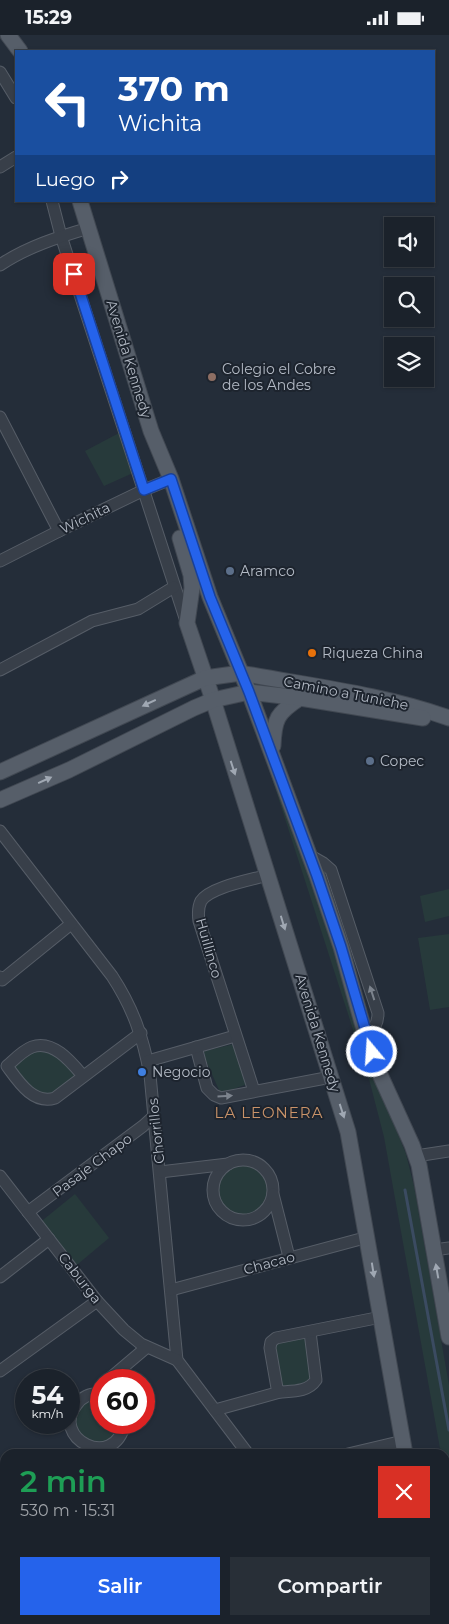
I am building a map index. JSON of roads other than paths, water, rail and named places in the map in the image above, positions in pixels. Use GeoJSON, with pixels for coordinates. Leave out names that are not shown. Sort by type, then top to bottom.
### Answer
{"type":"FeatureCollection","features":[{"type":"Feature","properties":{"kind":"main road"},"geometry":{"type":"LineString","coordinates":[[8,35],[19,50]]}},
{"type":"Feature","properties":{"kind":"main road","name":"Avenida Kennedy"},"geometry":{"type":"LineString","coordinates":[[80,202],[166,481],[192,575],[192,588],[186,623],[268,875],[348,1132],[404,1447]]}},
{"type":"Feature","properties":{"kind":"main road","name":"Avenida Kennedy"},"geometry":{"type":"LineString","coordinates":[[166,481],[210,597],[249,692],[309,855],[341,947],[366,1037],[377,1068],[416,1156],[422,1176],[449,1337]]}},
{"type":"Feature","properties":{"kind":"main road","name":"Camino a Tuniche"},"geometry":{"type":"LineString","coordinates":[[0,772],[205,678],[241,673],[364,695],[408,705],[449,719]]}},
{"type":"Feature","properties":{"kind":"main road","name":"Camino a Tuniche"},"geometry":{"type":"LineString","coordinates":[[0,800],[69,770],[212,700],[249,692],[300,698],[424,718],[449,719]]}},
{"type":"Feature","properties":{"kind":"main road"},"geometry":{"type":"LineString","coordinates":[[272,753],[275,722],[288,706],[300,698]]}},
{"type":"Feature","properties":{"kind":"main road"},"geometry":{"type":"LineString","coordinates":[[128,713],[132,727],[138,735]]}},
{"type":"Feature","properties":{"kind":"street"},"geometry":{"type":"LineString","coordinates":[[0,72],[15,96]]}},
{"type":"Feature","properties":{"kind":"street"},"geometry":{"type":"LineString","coordinates":[[0,167],[15,158]]}},
{"type":"Feature","properties":{"kind":"street","name":"Avenida Kennedy"},"geometry":{"type":"LineString","coordinates":[[52,202],[186,623]]}},
{"type":"Feature","properties":{"kind":"street"},"geometry":{"type":"LineString","coordinates":[[0,265],[32,248],[89,228]]}},
{"type":"Feature","properties":{"kind":"street"},"geometry":{"type":"LineString","coordinates":[[0,417],[59,531]]}},
{"type":"Feature","properties":{"kind":"street","name":"Wichita"},"geometry":{"type":"LineString","coordinates":[[0,561],[166,481]]}},
{"type":"Feature","properties":{"kind":"street"},"geometry":{"type":"LineString","coordinates":[[0,670],[92,621],[131,611],[174,587]]}},
{"type":"Feature","properties":{"kind":"street","name":"Chorrillos"},"geometry":{"type":"LineString","coordinates":[[0,831],[112,976],[136,1018],[148,1061],[177,1360]]}},
{"type":"Feature","properties":{"kind":"street","name":"Huillinco"},"geometry":{"type":"LineString","coordinates":[[254,1091],[199,921],[199,907],[202,900],[213,891],[268,875]]}},
{"type":"Feature","properties":{"kind":"street"},"geometry":{"type":"LineString","coordinates":[[1,980],[72,924]]}},
{"type":"Feature","properties":{"kind":"street"},"geometry":{"type":"LineString","coordinates":[[83,1076],[68,1058],[54,1050],[40,1046],[28,1049],[3,1069],[33,1096],[42,1100],[55,1098],[141,1033]]}},
{"type":"Feature","properties":{"kind":"street"},"geometry":{"type":"LineString","coordinates":[[148,1061],[235,1036]]}},
{"type":"Feature","properties":{"kind":"street"},"geometry":{"type":"LineString","coordinates":[[196,1047],[207,1088],[214,1095],[221,1098],[331,1077]]}},
{"type":"Feature","properties":{"kind":"street","name":"Pasaje Chapo"},"geometry":{"type":"LineString","coordinates":[[28,1212],[143,1126],[154,1115]]}},
{"type":"Feature","properties":{"kind":"street"},"geometry":{"type":"LineString","coordinates":[[416,1156],[449,1151]]}},
{"type":"Feature","properties":{"kind":"street"},"geometry":{"type":"LineString","coordinates":[[160,1172],[228,1164],[244,1160],[259,1165],[270,1177],[289,1257]]}},
{"type":"Feature","properties":{"kind":"street"},"geometry":{"type":"LineString","coordinates":[[228,1164],[215,1178],[213,1187],[213,1197],[223,1213],[231,1218],[249,1220],[266,1210],[271,1202],[273,1193]]}},
{"type":"Feature","properties":{"kind":"street","name":"Caburga"},"geometry":{"type":"LineString","coordinates":[[0,1175],[97,1301],[124,1331],[141,1344],[177,1360]]}},
{"type":"Feature","properties":{"kind":"street","name":"Chacao"},"geometry":{"type":"LineString","coordinates":[[171,1289],[368,1237]]}},
{"type":"Feature","properties":{"kind":"street"},"geometry":{"type":"LineString","coordinates":[[0,1277],[49,1239]]}},
{"type":"Feature","properties":{"kind":"street"},"geometry":{"type":"LineString","coordinates":[[434,1250],[449,1248]]}},
{"type":"Feature","properties":{"kind":"street"},"geometry":{"type":"LineString","coordinates":[[0,1371],[97,1301]]}},
{"type":"Feature","properties":{"kind":"street"},"geometry":{"type":"LineString","coordinates":[[280,1393],[277,1388],[270,1348],[271,1342],[276,1338],[381,1317]]}},
{"type":"Feature","properties":{"kind":"street"},"geometry":{"type":"LineString","coordinates":[[215,1409],[280,1393],[307,1389],[313,1385],[316,1380],[310,1332]]}},
{"type":"Feature","properties":{"kind":"street"},"geometry":{"type":"LineString","coordinates":[[121,1369],[148,1347]]}},
{"type":"Feature","properties":{"kind":"street"},"geometry":{"type":"LineString","coordinates":[[177,1360],[244,1449]]}},
{"type":"Feature","properties":{"kind":"street"},"geometry":{"type":"LineString","coordinates":[[90,1397],[82,1399],[76,1405],[70,1421],[75,1437],[88,1447],[97,1449]]}},
{"type":"Feature","properties":{"kind":"street"},"geometry":{"type":"LineString","coordinates":[[103,1449],[112,1444],[121,1434]]}},
{"type":"Feature","properties":{"kind":"street"},"geometry":{"type":"LineString","coordinates":[[388,1449],[404,1447]]}},
{"type":"Feature","properties":{"kind":"waterway"},"geometry":{"type":"LineString","coordinates":[[405,1190],[449,1430]]}},
{"type":"Feature","properties":{"kind":"place","name":"Colegio el Cobre de los Andes"},"geometry":{"type":"Point","coordinates":[212,377]}},
{"type":"Feature","properties":{"kind":"place","name":"Aramco"},"geometry":{"type":"Point","coordinates":[230,571]}},
{"type":"Feature","properties":{"kind":"place","name":"Riqueza China"},"geometry":{"type":"Point","coordinates":[312,653]}},
{"type":"Feature","properties":{"kind":"place","name":"Copec"},"geometry":{"type":"Point","coordinates":[370,761]}},
{"type":"Feature","properties":{"kind":"place","name":"Negocio"},"geometry":{"type":"Point","coordinates":[142,1072]}},
{"type":"Feature","properties":{"kind":"district","name":"LA LEONERA"},"geometry":{"type":"Point","coordinates":[269,1113]}}]}
